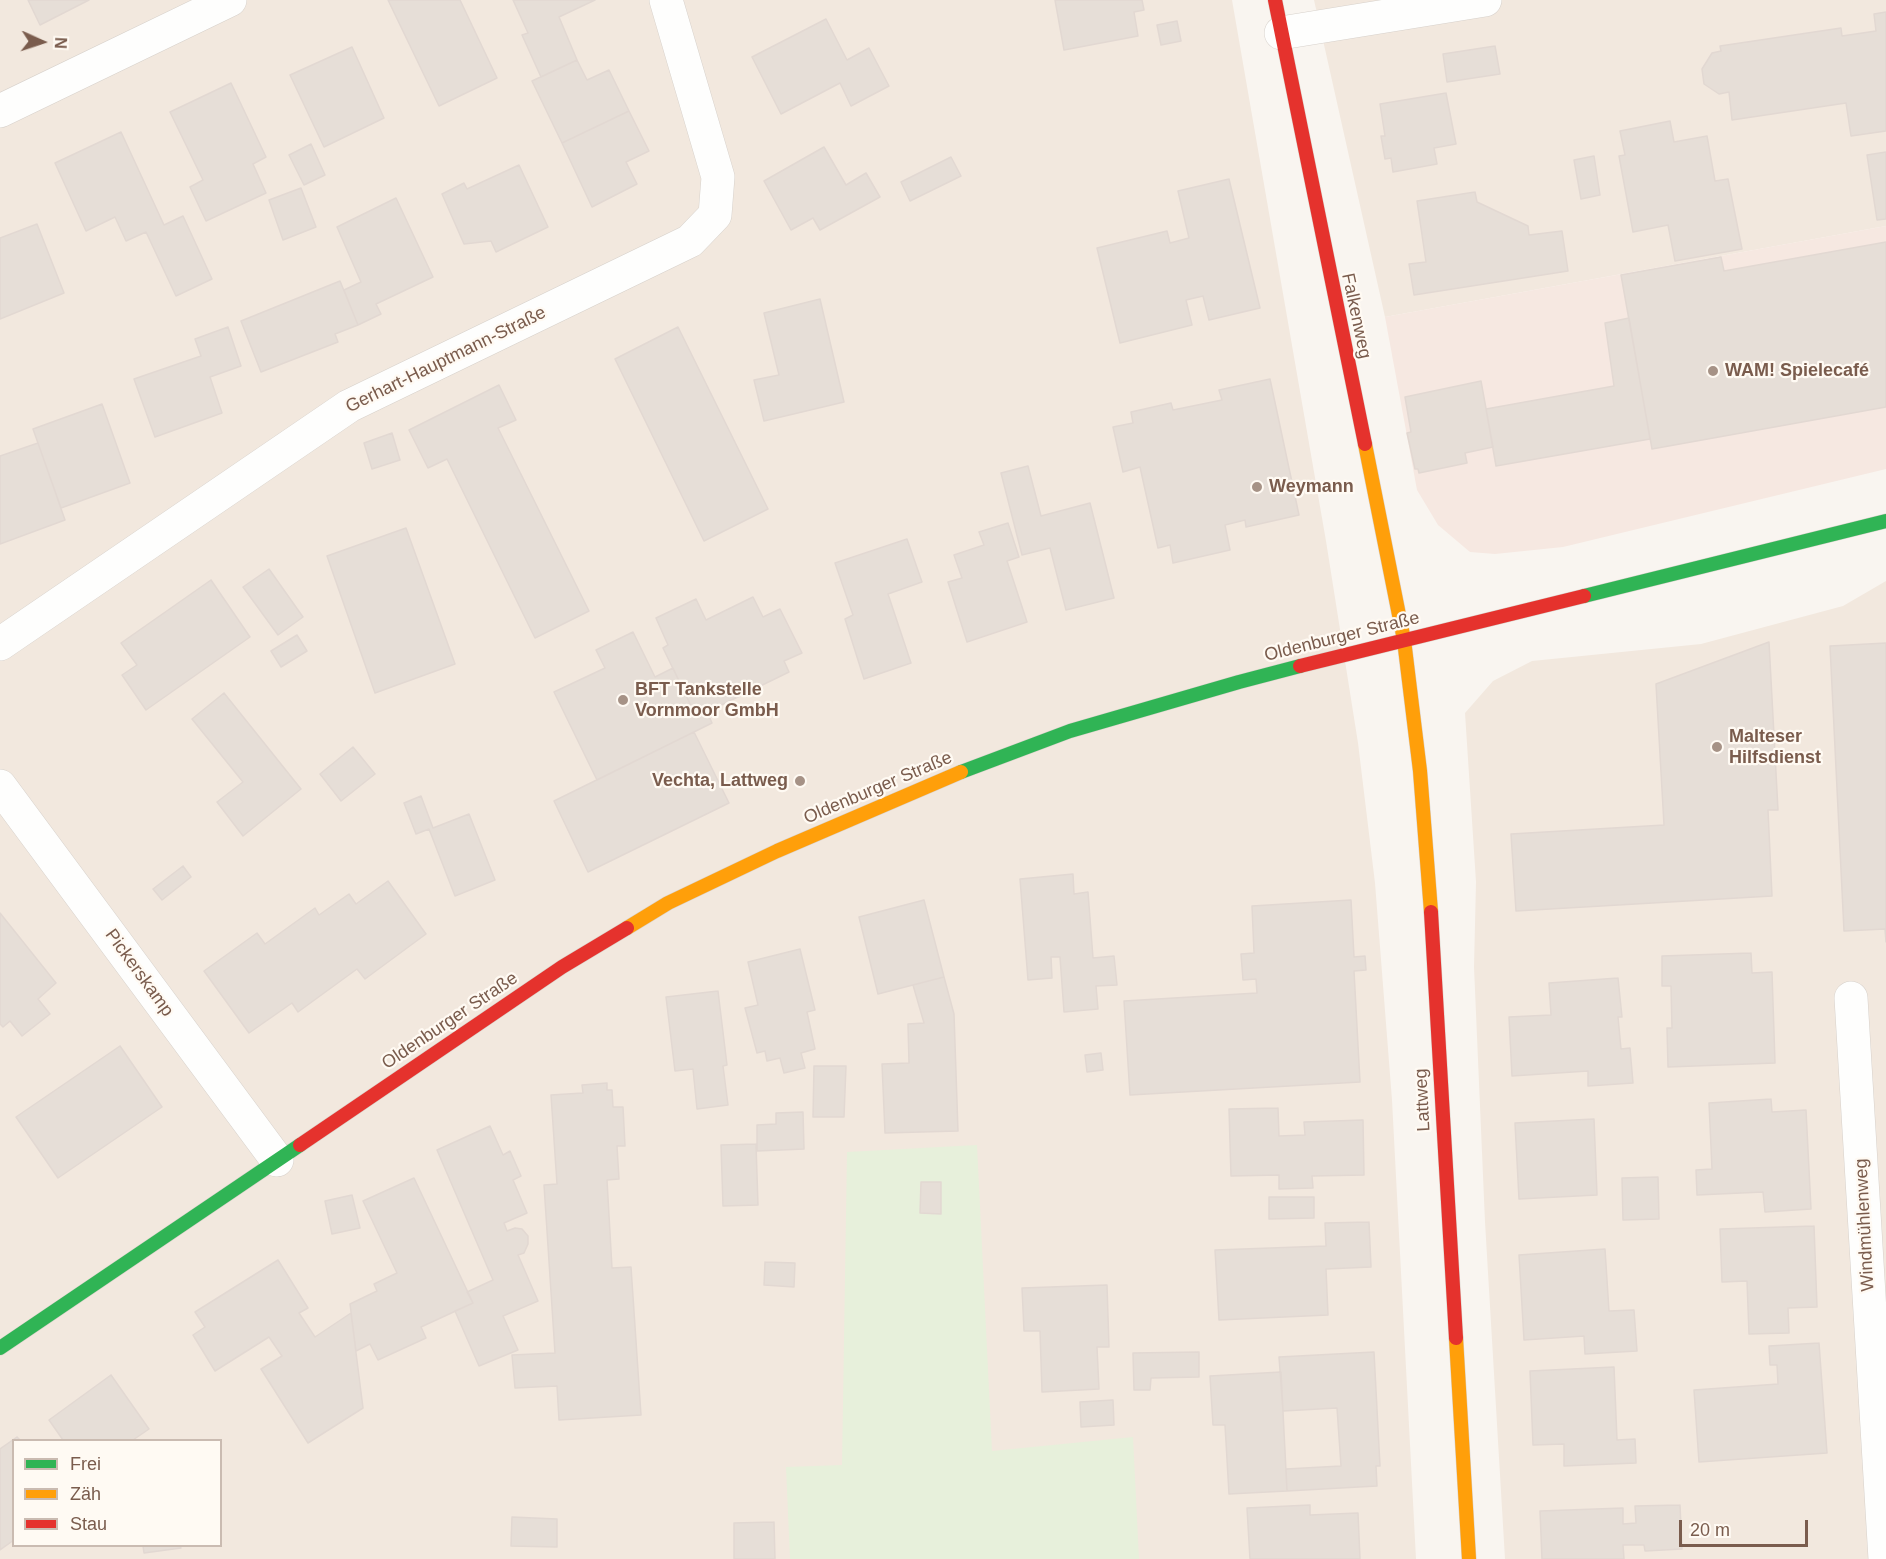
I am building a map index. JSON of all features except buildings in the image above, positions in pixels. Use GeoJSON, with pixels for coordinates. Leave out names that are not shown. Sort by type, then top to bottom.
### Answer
{"type":"FeatureCollection","features":[{"type":"Feature","properties":{"kind":"main road","name":"Falkenweg"},"geometry":{"type":"LineString","coordinates":[[1275,0],[1404,639]]}},
{"type":"Feature","properties":{"kind":"main road","name":"Oldenburger Straße"},"geometry":{"type":"LineString","coordinates":[[0,1348],[562,967],[668,903],[777,851],[970,768],[1070,731],[1239,682],[1404,639],[1886,520]]}},
{"type":"Feature","properties":{"kind":"main road","name":"Lattweg"},"geometry":{"type":"LineString","coordinates":[[1404,639],[1420,771],[1430,903],[1470,1559]]}},
{"type":"Feature","properties":{"kind":"street"},"geometry":{"type":"LineString","coordinates":[[0,111],[230,0]]}},
{"type":"Feature","properties":{"kind":"street","name":"Gerhart-Hauptmann-Straße"},"geometry":{"type":"LineString","coordinates":[[0,644],[349,406],[690,241],[715,215],[718,177],[666,0]]}},
{"type":"Feature","properties":{"kind":"street"},"geometry":{"type":"LineString","coordinates":[[1281,33],[1485,0]]}},
{"type":"Feature","properties":{"kind":"street","name":"Pickerskamp"},"geometry":{"type":"LineString","coordinates":[[0,786],[277,1160]]}},
{"type":"Feature","properties":{"kind":"street","name":"Windmühlenweg"},"geometry":{"type":"LineString","coordinates":[[1851,998],[1885,1559]]}},
{"type":"Feature","properties":{"kind":"shaded area"},"geometry":{"type":"Polygon","coordinates":[[[0,0],[1232,0],[1326,541],[1358,743],[1375,883],[1392,1100],[1416,1559],[0,1559],[0,0]]]}},
{"type":"Feature","properties":{"kind":"shaded area"},"geometry":{"type":"Polygon","coordinates":[[[1314,0],[1886,0],[1886,226],[1385,317],[1314,0]]]}},
{"type":"Feature","properties":{"kind":"shaded area"},"geometry":{"type":"Polygon","coordinates":[[[1886,226],[1886,469],[1563,547],[1495,554],[1470,552],[1438,525],[1417,490],[1385,317],[1886,226]]]}},
{"type":"Feature","properties":{"kind":"shaded area"},"geometry":{"type":"Polygon","coordinates":[[[1886,581],[1886,1559],[1505,1559],[1485,1222],[1474,967],[1476,882],[1465,713],[1493,681],[1532,661],[1701,644],[1843,606],[1886,581]]]}},
{"type":"Feature","properties":{"kind":"green space"},"geometry":{"type":"Polygon","coordinates":[[[977,1145],[992,1451],[1133,1437],[1139,1559],[790,1559],[786,1467],[842,1465],[847,1152],[977,1145]]]}},
{"type":"Feature","properties":{"kind":"traffic: fast"},"geometry":{"type":"LineString","coordinates":[[1584,596],[1886,521]]}},
{"type":"Feature","properties":{"kind":"traffic: fast"},"geometry":{"type":"LineString","coordinates":[[961,772],[1070,731],[1300,666]]}},
{"type":"Feature","properties":{"kind":"traffic: fast"},"geometry":{"type":"LineString","coordinates":[[0,1348],[300,1145]]}},
{"type":"Feature","properties":{"kind":"traffic: slow"},"geometry":{"type":"LineString","coordinates":[[1365,444],[1404,640],[1420,771],[1431,912]]}},
{"type":"Feature","properties":{"kind":"traffic: slow"},"geometry":{"type":"LineString","coordinates":[[627,928],[668,903],[777,851],[961,772]]}},
{"type":"Feature","properties":{"kind":"traffic: slow"},"geometry":{"type":"LineString","coordinates":[[1456,1338],[1469,1559]]}},
{"type":"Feature","properties":{"kind":"traffic: jam"},"geometry":{"type":"LineString","coordinates":[[1275,0],[1365,444]]}},
{"type":"Feature","properties":{"kind":"traffic: jam"},"geometry":{"type":"LineString","coordinates":[[1300,666],[1584,596]]}},
{"type":"Feature","properties":{"kind":"traffic: jam"},"geometry":{"type":"LineString","coordinates":[[1431,912],[1456,1338]]}},
{"type":"Feature","properties":{"kind":"traffic: jam"},"geometry":{"type":"LineString","coordinates":[[300,1145],[562,967],[627,928]]}},
{"type":"Feature","properties":{"kind":"place","name":"WAM! Spielecafé"},"geometry":{"type":"Point","coordinates":[1713,371]}},
{"type":"Feature","properties":{"kind":"place","name":"Weymann"},"geometry":{"type":"Point","coordinates":[1257,487]}},
{"type":"Feature","properties":{"kind":"place","name":"BFT Tankstelle Vornmoor GmbH"},"geometry":{"type":"Point","coordinates":[623,700]}},
{"type":"Feature","properties":{"kind":"place","name":"Malteser Hilfsdienst"},"geometry":{"type":"Point","coordinates":[1717,747]}},
{"type":"Feature","properties":{"kind":"place","name":"Vechta, Lattweg"},"geometry":{"type":"Point","coordinates":[800,781]}}]}
